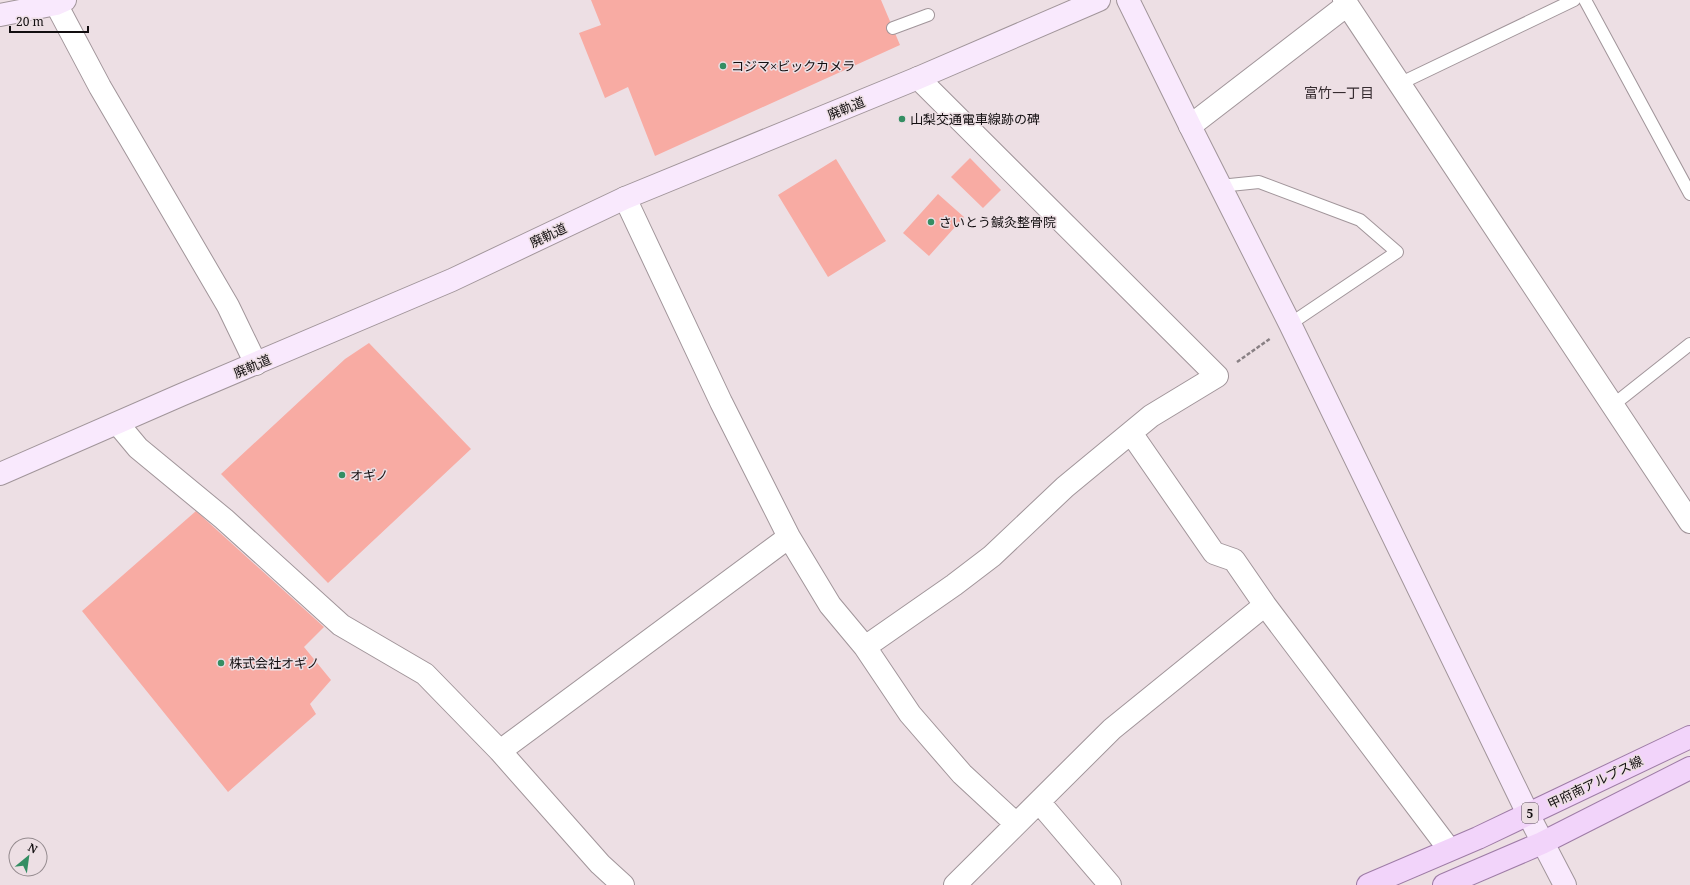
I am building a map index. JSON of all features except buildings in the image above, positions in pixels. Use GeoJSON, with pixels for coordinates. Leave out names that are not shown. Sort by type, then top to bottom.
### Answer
{"type":"FeatureCollection","features":[{"type":"Feature","properties":{"kind":"main road","name":"甲府南アルプス線"},"geometry":{"type":"LineString","coordinates":[[1368,885],[1528,814],[1690,737]]}},
{"type":"Feature","properties":{"kind":"main road"},"geometry":{"type":"LineString","coordinates":[[1444,885],[1542,843],[1690,768]]}},
{"type":"Feature","properties":{"kind":"street","name":"廃軌道"},"geometry":{"type":"LineString","coordinates":[[0,474],[118,424],[181,395],[452,280],[625,198],[918,78],[1099,0]]}},
{"type":"Feature","properties":{"kind":"street"},"geometry":{"type":"LineString","coordinates":[[1128,0],[1290,324],[1542,843],[1564,885]]}},
{"type":"Feature","properties":{"kind":"street"},"geometry":{"type":"LineString","coordinates":[[0,16],[61,2],[100,87],[228,306],[256,364]]}},
{"type":"Feature","properties":{"kind":"street"},"geometry":{"type":"LineString","coordinates":[[1190,126],[1345,2],[1690,522]]}},
{"type":"Feature","properties":{"kind":"street"},"geometry":{"type":"LineString","coordinates":[[865,647],[954,585],[992,556],[1065,487],[1151,416],[1217,376],[918,78]]}},
{"type":"Feature","properties":{"kind":"street"},"geometry":{"type":"LineString","coordinates":[[625,198],[721,402],[789,537],[830,605],[865,647],[910,714],[962,774],[1016,824]]}},
{"type":"Feature","properties":{"kind":"street"},"geometry":{"type":"LineString","coordinates":[[118,424],[138,448],[224,519],[341,625],[425,674],[500,751],[600,864],[623,885]]}},
{"type":"Feature","properties":{"kind":"street"},"geometry":{"type":"LineString","coordinates":[[1131,433],[1214,553],[1234,560],[1265,605],[1449,849]]}},
{"type":"Feature","properties":{"kind":"street"},"geometry":{"type":"LineString","coordinates":[[500,751],[789,537]]}},
{"type":"Feature","properties":{"kind":"street"},"geometry":{"type":"LineString","coordinates":[[955,885],[1112,729],[1265,605]]}},
{"type":"Feature","properties":{"kind":"street"},"geometry":{"type":"LineString","coordinates":[[1039,802],[1110,885]]}},
{"type":"Feature","properties":{"kind":"lane"},"geometry":{"type":"LineString","coordinates":[[1399,84],[1574,0]]}},
{"type":"Feature","properties":{"kind":"lane"},"geometry":{"type":"LineString","coordinates":[[1585,0],[1690,194]]}},
{"type":"Feature","properties":{"kind":"lane"},"geometry":{"type":"LineString","coordinates":[[893,28],[928,15]]}},
{"type":"Feature","properties":{"kind":"lane"},"geometry":{"type":"LineString","coordinates":[[1220,186],[1259,182],[1360,220],[1398,252],[1290,324]]}},
{"type":"Feature","properties":{"kind":"lane"},"geometry":{"type":"LineString","coordinates":[[1612,405],[1690,344]]}},
{"type":"Feature","properties":{"kind":"path"},"geometry":{"type":"LineString","coordinates":[[1217,376],[1290,324]]}},
{"type":"Feature","properties":{"kind":"place","name":"コジマ×ビックカメラ"},"geometry":{"type":"Point","coordinates":[723,66]}},
{"type":"Feature","properties":{"kind":"place","name":"山梨交通電車線跡の碑"},"geometry":{"type":"Point","coordinates":[902,119]}},
{"type":"Feature","properties":{"kind":"place","name":"さいとう鍼灸整骨院"},"geometry":{"type":"Point","coordinates":[931,222]}},
{"type":"Feature","properties":{"kind":"place","name":"オギノ"},"geometry":{"type":"Point","coordinates":[342,475]}},
{"type":"Feature","properties":{"kind":"place","name":"株式会社オギノ"},"geometry":{"type":"Point","coordinates":[221,663]}},
{"type":"Feature","properties":{"kind":"district","name":"富竹一丁目"},"geometry":{"type":"Point","coordinates":[1339,92]}}]}
